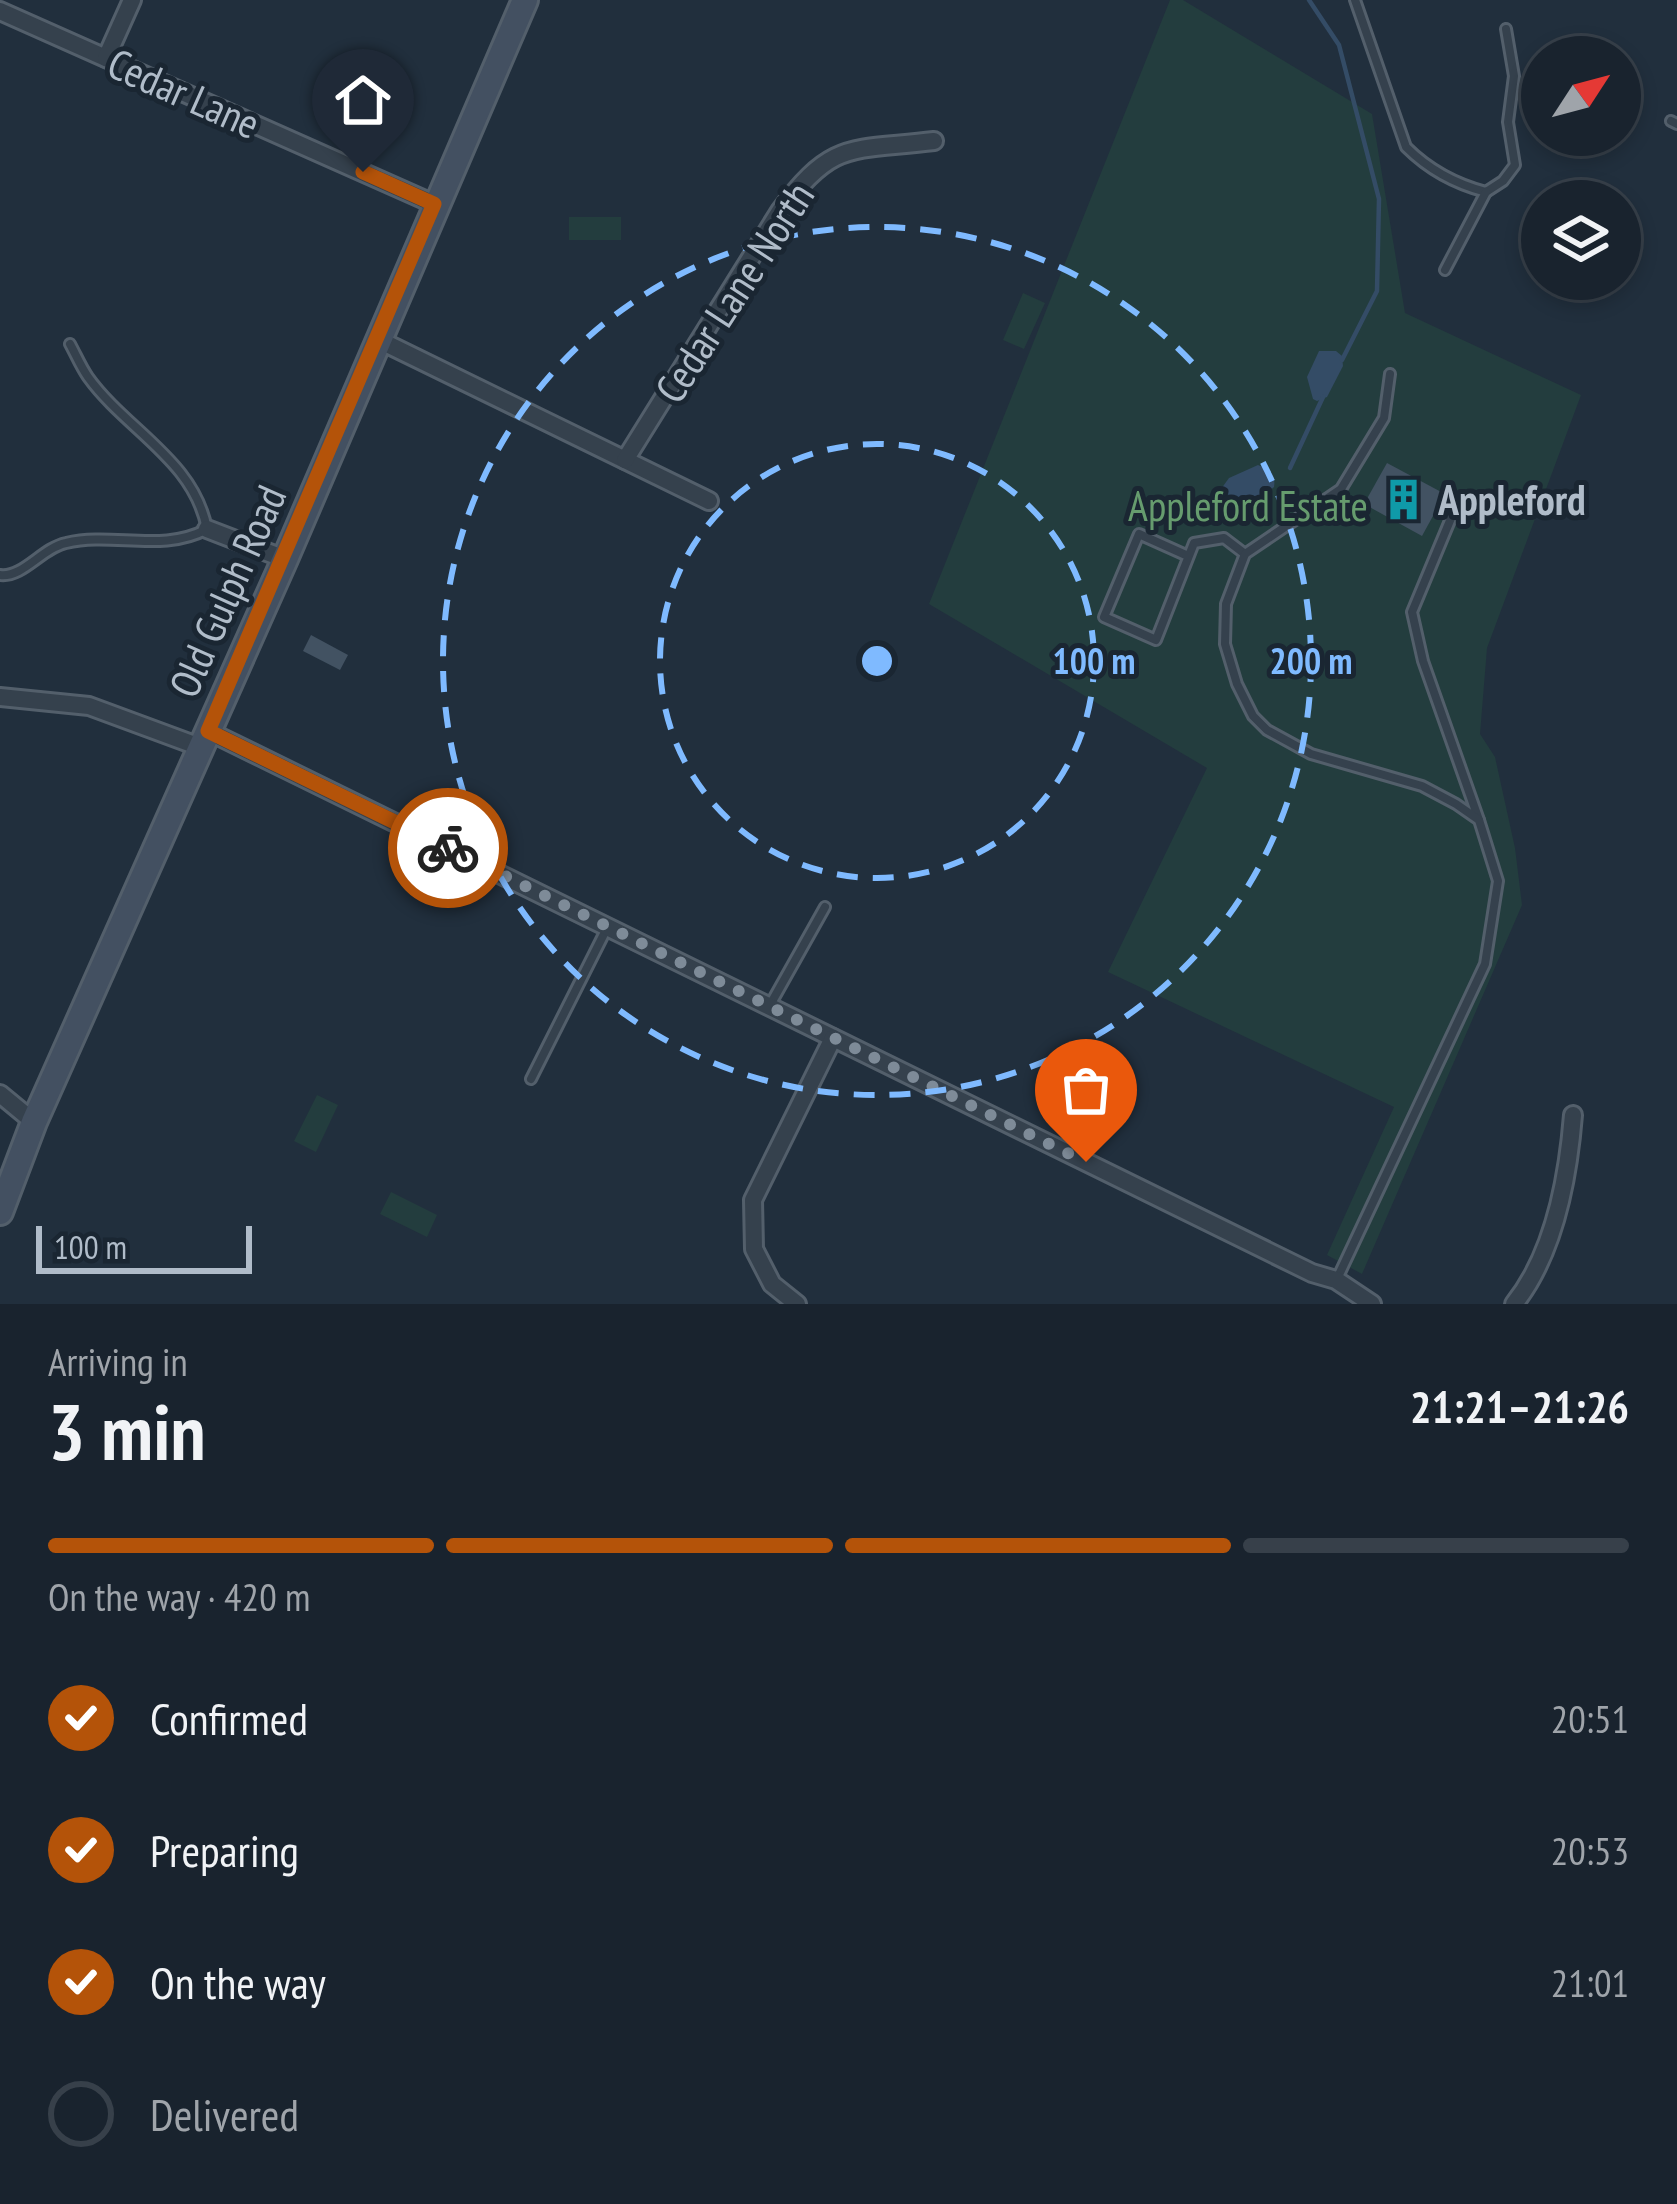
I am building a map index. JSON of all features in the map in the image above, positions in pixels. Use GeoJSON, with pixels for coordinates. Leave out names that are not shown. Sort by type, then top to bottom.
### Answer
{"type":"FeatureCollection","features":[{"type":"Feature","properties":{"kind":"street"},"geometry":{"type":"LineString","coordinates":[[106,58],[132,0]]}},
{"type":"Feature","properties":{"kind":"street","name":"Old Gulph Road"},"geometry":{"type":"LineString","coordinates":[[0,1212],[34,1122],[525,0]]}},
{"type":"Feature","properties":{"kind":"street","name":"Cedar Lane"},"geometry":{"type":"LineString","coordinates":[[0,10],[434,204]]}},
{"type":"Feature","properties":{"kind":"street","name":"Cedar Lane North"},"geometry":{"type":"LineString","coordinates":[[625,460],[807,175],[841,154],[871,146],[934,141]]}},
{"type":"Feature","properties":{"kind":"street"},"geometry":{"type":"LineString","coordinates":[[379,340],[709,501]]}},
{"type":"Feature","properties":{"kind":"street"},"geometry":{"type":"LineString","coordinates":[[207,529],[284,559]]}},
{"type":"Feature","properties":{"kind":"street"},"geometry":{"type":"LineString","coordinates":[[0,697],[89,706],[204,739],[608,927],[1312,1273],[1336,1280],[1372,1304]]}},
{"type":"Feature","properties":{"kind":"street"},"geometry":{"type":"LineString","coordinates":[[797,1304],[772,1284],[754,1249],[753,1200],[833,1038]]}},
{"type":"Feature","properties":{"kind":"street"},"geometry":{"type":"LineString","coordinates":[[0,1094],[34,1122]]}},
{"type":"Feature","properties":{"kind":"street"},"geometry":{"type":"LineString","coordinates":[[1514,1304],[1537,1267],[1563,1187],[1573,1115]]}},
{"type":"Feature","properties":{"kind":"lane"},"geometry":{"type":"LineString","coordinates":[[1355,0],[1406,147],[1450,179],[1486,192]]}},
{"type":"Feature","properties":{"kind":"lane"},"geometry":{"type":"LineString","coordinates":[[1445,270],[1486,192],[1516,165],[1508,122],[1514,76],[1506,29]]}},
{"type":"Feature","properties":{"kind":"lane"},"geometry":{"type":"LineString","coordinates":[[0,575],[11,575],[67,542],[170,541],[207,529],[198,495],[140,427],[89,379],[70,344]]}},
{"type":"Feature","properties":{"kind":"lane"},"geometry":{"type":"LineString","coordinates":[[1390,374],[1384,418],[1341,489],[1245,554],[1226,604],[1226,644],[1237,684],[1253,716],[1267,730],[1311,754],[1422,786],[1479,820]]}},
{"type":"Feature","properties":{"kind":"lane"},"geometry":{"type":"LineString","coordinates":[[1336,1280],[1485,964],[1498,881],[1423,661],[1412,612],[1454,511]]}},
{"type":"Feature","properties":{"kind":"lane"},"geometry":{"type":"LineString","coordinates":[[1188,556],[1139,534],[1105,617],[1156,640],[1194,543],[1224,538],[1245,554]]}},
{"type":"Feature","properties":{"kind":"lane"},"geometry":{"type":"LineString","coordinates":[[769,1006],[825,907]]}},
{"type":"Feature","properties":{"kind":"lane"},"geometry":{"type":"LineString","coordinates":[[532,1078],[608,927]]}},
{"type":"Feature","properties":{"kind":"green space","name":"Appleford Estate"},"geometry":{"type":"Polygon","coordinates":[[[1170,0],[1183,0],[1372,114],[1405,313],[1581,395],[1487,648],[1480,734],[1495,757],[1522,905],[1362,1274],[1327,1255],[1394,1107],[1108,972],[1207,768],[929,604],[1170,0]]]}},
{"type":"Feature","properties":{"kind":"green space"},"geometry":{"type":"Polygon","coordinates":[[[569,217],[621,217],[621,240],[569,240],[569,217]]]}},
{"type":"Feature","properties":{"kind":"green space"},"geometry":{"type":"Polygon","coordinates":[[[1023,293],[1045,303],[1024,349],[1003,340],[1023,293]]]}},
{"type":"Feature","properties":{"kind":"green space"},"geometry":{"type":"Polygon","coordinates":[[[317,1095],[338,1105],[316,1152],[294,1141],[317,1095]]]}},
{"type":"Feature","properties":{"kind":"green space"},"geometry":{"type":"Polygon","coordinates":[[[391,1192],[437,1215],[427,1237],[380,1214],[391,1192]]]}},
{"type":"Feature","properties":{"kind":"water"},"geometry":{"type":"Polygon","coordinates":[[[1319,351],[1336,351],[1343,366],[1327,397],[1317,401],[1307,377],[1319,351]]]}},
{"type":"Feature","properties":{"kind":"water"},"geometry":{"type":"Polygon","coordinates":[[[1258,465],[1271,473],[1274,487],[1246,510],[1232,510],[1221,489],[1229,478],[1258,465]]]}},
{"type":"Feature","properties":{"kind":"building","name":"Appleford"},"geometry":{"type":"Polygon","coordinates":[[[1387,463],[1445,494],[1422,536],[1364,504],[1387,463]]]}},
{"type":"Feature","properties":{"kind":"building"},"geometry":{"type":"Polygon","coordinates":[[[311,635],[348,655],[340,670],[303,651],[311,635]]]}},
{"type":"Feature","properties":{"kind":"waterway"},"geometry":{"type":"LineString","coordinates":[[1309,0],[1339,45],[1379,199],[1377,291],[1342,360]]}},
{"type":"Feature","properties":{"kind":"waterway"},"geometry":{"type":"LineString","coordinates":[[1290,468],[1323,397]]}},
{"type":"Feature","properties":{"kind":"way so far"},"geometry":{"type":"LineString","coordinates":[[448,848],[1086,1162]]}},
{"type":"Feature","properties":{"kind":"place","name":"Appleford"},"geometry":{"type":"Point","coordinates":[1404,499]}},
{"type":"Feature","properties":{"kind":"route"},"geometry":{"type":"LineString","coordinates":[[363,172],[434,204],[208,731],[448,848]]}}]}
